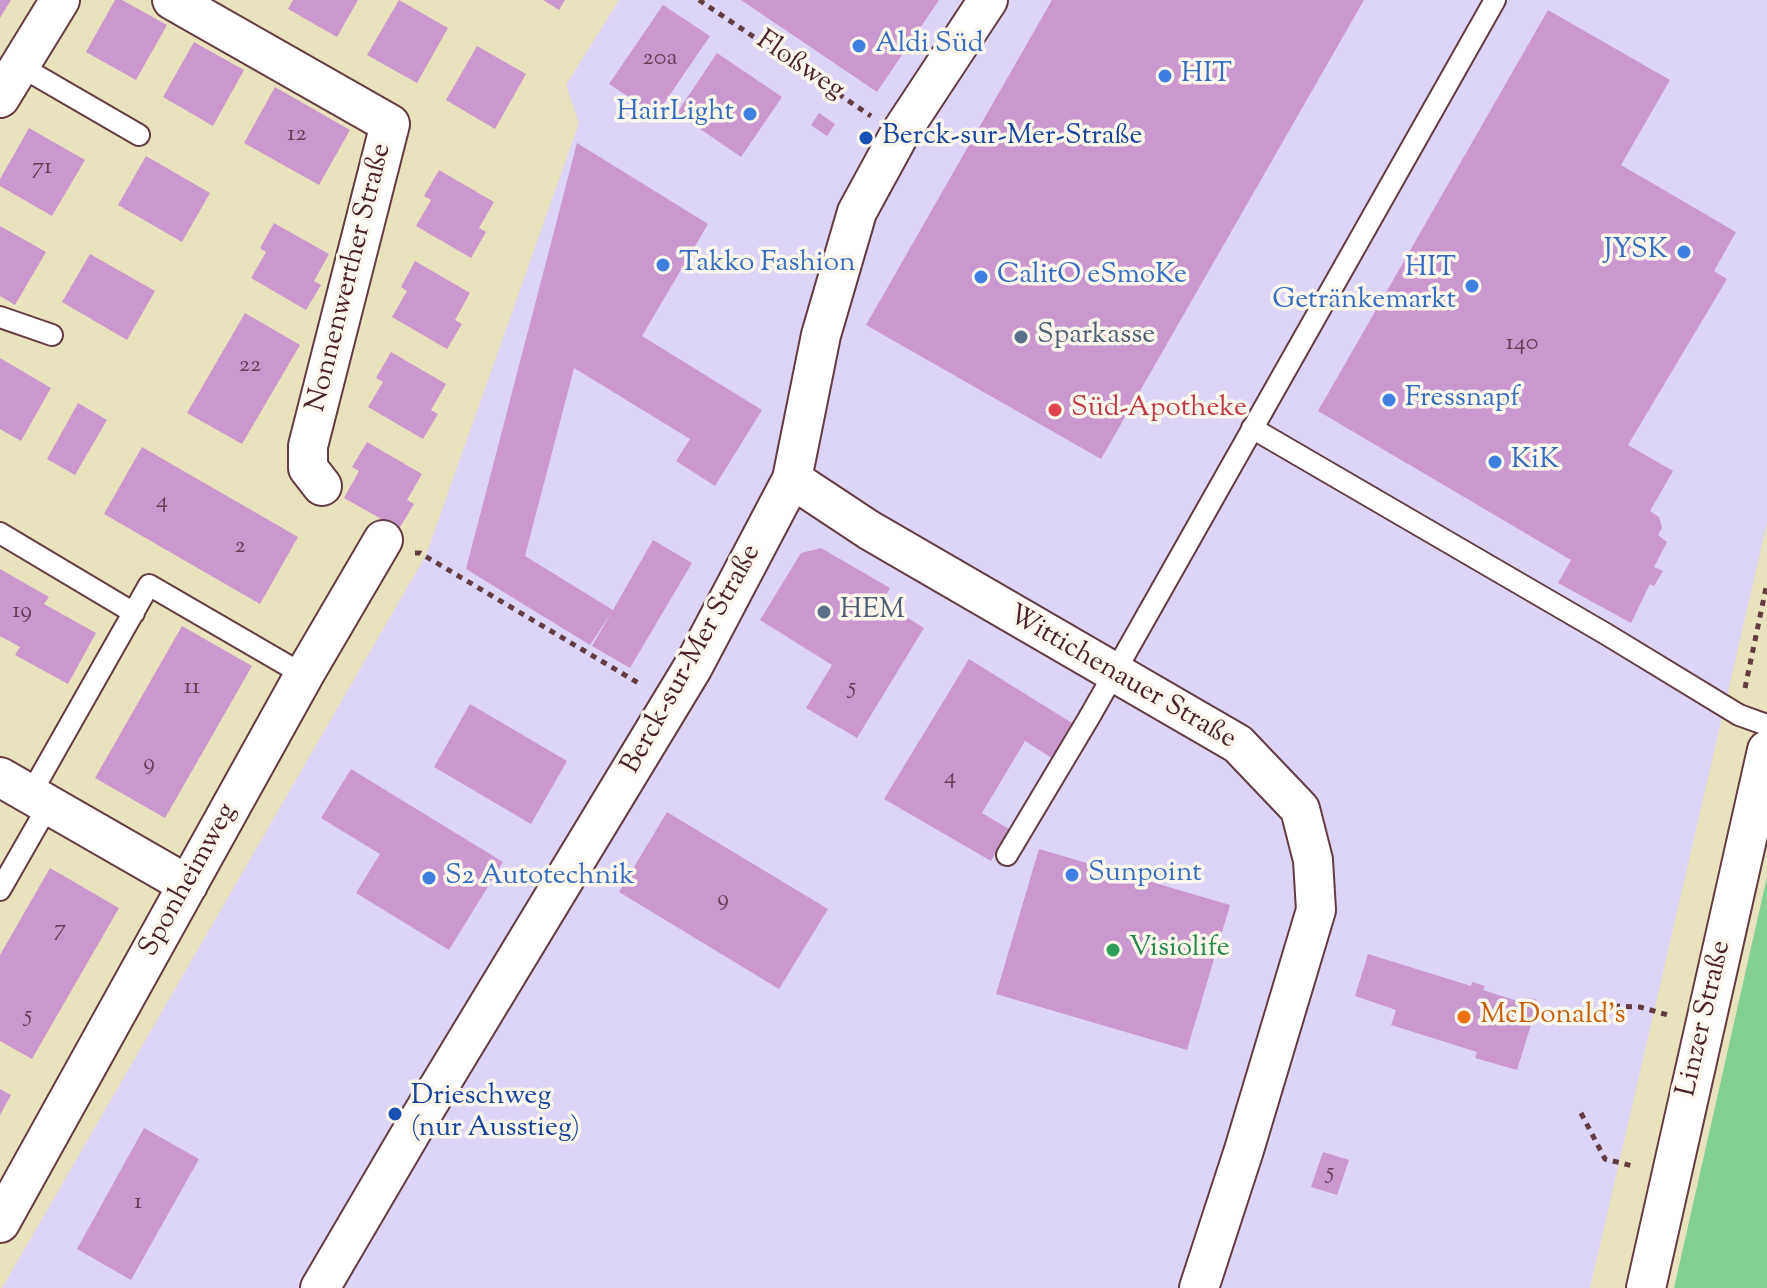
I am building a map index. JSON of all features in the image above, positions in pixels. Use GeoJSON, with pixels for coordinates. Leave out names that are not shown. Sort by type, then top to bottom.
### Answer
{"type":"FeatureCollection","features":[{"type":"Feature","properties":{"kind":"street"},"geometry":{"type":"LineString","coordinates":[[0,98],[60,0]]}},
{"type":"Feature","properties":{"kind":"street","name":"Nonnenwerther Straße"},"geometry":{"type":"LineString","coordinates":[[172,0],[390,124],[308,446],[308,468],[322,486]]}},
{"type":"Feature","properties":{"kind":"street","name":"Berck-sur-Mer Straße"},"geometry":{"type":"LineString","coordinates":[[320,1288],[672,703],[792,479],[821,335],[857,212],[899,135],[988,0]]}},
{"type":"Feature","properties":{"kind":"street","name":"Wittichenauer Straße"},"geometry":{"type":"LineString","coordinates":[[792,479],[869,530],[1238,744],[1300,809],[1313,860],[1316,910],[1199,1288]]}},
{"type":"Feature","properties":{"kind":"street","name":"Sponheimweg"},"geometry":{"type":"LineString","coordinates":[[0,1223],[304,675],[380,546]]}},
{"type":"Feature","properties":{"kind":"street","name":"Linzer Straße"},"geometry":{"type":"LineString","coordinates":[[1646,1288],[1767,750]]}},
{"type":"Feature","properties":{"kind":"street"},"geometry":{"type":"LineString","coordinates":[[26,793],[188,885]]}},
{"type":"Feature","properties":{"kind":"lane"},"geometry":{"type":"LineString","coordinates":[[1007,855],[1495,0]]}},
{"type":"Feature","properties":{"kind":"lane"},"geometry":{"type":"LineString","coordinates":[[20,66],[139,135]]}},
{"type":"Feature","properties":{"kind":"lane"},"geometry":{"type":"LineString","coordinates":[[0,317],[52,335]]}},
{"type":"Feature","properties":{"kind":"lane"},"geometry":{"type":"LineString","coordinates":[[1252,428],[1739,715],[1767,725]]}},
{"type":"Feature","properties":{"kind":"lane"},"geometry":{"type":"LineString","coordinates":[[0,533],[134,613]]}},
{"type":"Feature","properties":{"kind":"lane"},"geometry":{"type":"LineString","coordinates":[[0,890],[26,793],[149,585],[304,675]]}},
{"type":"Feature","properties":{"kind":"path","name":"Floßweg"},"geometry":{"type":"LineString","coordinates":[[699,0],[899,135]]}},
{"type":"Feature","properties":{"kind":"path"},"geometry":{"type":"LineString","coordinates":[[380,546],[420,553],[672,703]]}},
{"type":"Feature","properties":{"kind":"path"},"geometry":{"type":"LineString","coordinates":[[1614,1006],[1640,1007],[1668,1015]]}},
{"type":"Feature","properties":{"kind":"path"},"geometry":{"type":"LineString","coordinates":[[1581,1113],[1605,1159],[1633,1166]]}},
{"type":"Feature","properties":{"kind":"shaded area"},"geometry":{"type":"Polygon","coordinates":[[[619,0],[1767,0],[1767,523],[1590,1288],[2,1288],[426,555],[579,123],[566,85],[619,0]]]}},
{"type":"Feature","properties":{"kind":"green space"},"geometry":{"type":"Polygon","coordinates":[[[1767,877],[1767,1288],[1674,1288],[1767,877]]]}},
{"type":"Feature","properties":{"kind":"building"},"geometry":{"type":"Polygon","coordinates":[[[0,0],[11,0],[0,18],[0,0]]]}},
{"type":"Feature","properties":{"kind":"building"},"geometry":{"type":"Polygon","coordinates":[[[115,0],[122,0],[167,25],[136,80],[86,52],[115,0]]]}},
{"type":"Feature","properties":{"kind":"building"},"geometry":{"type":"Polygon","coordinates":[[[293,0],[358,0],[337,37],[288,9],[293,0]]]}},
{"type":"Feature","properties":{"kind":"building"},"geometry":{"type":"Polygon","coordinates":[[[399,0],[448,28],[417,83],[367,55],[399,0]]]}},
{"type":"Feature","properties":{"kind":"building"},"geometry":{"type":"Polygon","coordinates":[[[543,0],[565,0],[559,10],[543,0]]]}},
{"type":"Feature","properties":{"kind":"building","name":"Aldi Süd"},"geometry":{"type":"Polygon","coordinates":[[[741,0],[939,0],[877,92],[741,0]]]}},
{"type":"Feature","properties":{"kind":"building"},"geometry":{"type":"Polygon","coordinates":[[[1052,0],[1364,0],[1101,459],[866,325],[1052,0]]]}},
{"type":"Feature","properties":{"kind":"building"},"geometry":{"type":"Polygon","coordinates":[[[663,5],[710,36],[656,115],[609,84],[663,5]]]}},
{"type":"Feature","properties":{"kind":"building"},"geometry":{"type":"Polygon","coordinates":[[[1548,10],[1670,80],[1621,165],[1736,232],[1714,271],[1727,279],[1628,445],[1673,471],[1650,511],[1659,517],[1662,528],[1658,535],[1667,542],[1654,567],[1663,571],[1654,586],[1650,584],[1631,623],[1558,583],[1571,560],[1318,411],[1548,10]]]}},
{"type":"Feature","properties":{"kind":"building"},"geometry":{"type":"Polygon","coordinates":[[[194,42],[244,70],[213,126],[163,97],[194,42]]]}},
{"type":"Feature","properties":{"kind":"building"},"geometry":{"type":"Polygon","coordinates":[[[477,46],[526,74],[495,129],[446,100],[477,46]]]}},
{"type":"Feature","properties":{"kind":"building"},"geometry":{"type":"Polygon","coordinates":[[[717,53],[782,97],[741,157],[677,113],[717,53]]]}},
{"type":"Feature","properties":{"kind":"building"},"geometry":{"type":"Polygon","coordinates":[[[275,87],[350,130],[319,185],[244,143],[275,87]]]}},
{"type":"Feature","properties":{"kind":"building"},"geometry":{"type":"Polygon","coordinates":[[[819,113],[835,124],[827,136],[811,125],[819,113]]]}},
{"type":"Feature","properties":{"kind":"building"},"geometry":{"type":"Polygon","coordinates":[[[29,128],[85,160],[52,216],[0,186],[0,179],[29,128]]]}},
{"type":"Feature","properties":{"kind":"building"},"geometry":{"type":"Polygon","coordinates":[[[577,143],[708,224],[642,336],[762,410],[715,486],[676,461],[690,439],[574,368],[525,556],[613,610],[653,540],[692,563],[630,668],[592,646],[611,613],[590,645],[466,569],[577,143]]]}},
{"type":"Feature","properties":{"kind":"building"},"geometry":{"type":"Polygon","coordinates":[[[146,156],[210,193],[182,242],[118,205],[146,156]]]}},
{"type":"Feature","properties":{"kind":"building"},"geometry":{"type":"Polygon","coordinates":[[[439,170],[494,202],[479,228],[486,232],[471,258],[416,226],[431,200],[424,196],[439,170]]]}},
{"type":"Feature","properties":{"kind":"building"},"geometry":{"type":"Polygon","coordinates":[[[274,223],[329,254],[314,281],[321,285],[306,310],[251,278],[266,252],[260,248],[274,223]]]}},
{"type":"Feature","properties":{"kind":"building"},"geometry":{"type":"Polygon","coordinates":[[[0,226],[46,252],[15,305],[0,296],[0,226]]]}},
{"type":"Feature","properties":{"kind":"building"},"geometry":{"type":"Polygon","coordinates":[[[90,254],[155,291],[127,340],[62,302],[90,254]]]}},
{"type":"Feature","properties":{"kind":"building"},"geometry":{"type":"Polygon","coordinates":[[[415,261],[470,293],[455,320],[462,324],[447,349],[392,317],[407,291],[401,287],[415,261]]]}},
{"type":"Feature","properties":{"kind":"building"},"geometry":{"type":"Polygon","coordinates":[[[245,313],[300,345],[242,444],[187,413],[245,313]]]}},
{"type":"Feature","properties":{"kind":"building"},"geometry":{"type":"Polygon","coordinates":[[[391,352],[446,384],[431,410],[438,414],[423,439],[368,407],[383,382],[376,378],[391,352]]]}},
{"type":"Feature","properties":{"kind":"building"},"geometry":{"type":"Polygon","coordinates":[[[0,358],[51,388],[21,441],[0,429],[0,358]]]}},
{"type":"Feature","properties":{"kind":"building"},"geometry":{"type":"Polygon","coordinates":[[[78,403],[107,420],[75,475],[47,459],[78,403]]]}},
{"type":"Feature","properties":{"kind":"building"},"geometry":{"type":"Polygon","coordinates":[[[367,442],[422,474],[407,500],[414,504],[399,529],[344,498],[359,471],[352,467],[367,442]]]}},
{"type":"Feature","properties":{"kind":"building"},"geometry":{"type":"Polygon","coordinates":[[[142,447],[298,537],[260,604],[104,514],[142,447]]]}},
{"type":"Feature","properties":{"kind":"building"},"geometry":{"type":"Polygon","coordinates":[[[821,548],[890,588],[882,602],[924,628],[857,738],[806,708],[832,665],[760,620],[801,553],[821,548]]]}},
{"type":"Feature","properties":{"kind":"building"},"geometry":{"type":"Polygon","coordinates":[[[0,569],[49,597],[44,604],[96,633],[68,684],[15,655],[20,647],[0,636],[0,569]]]}},
{"type":"Feature","properties":{"kind":"building"},"geometry":{"type":"Polygon","coordinates":[[[182,626],[252,666],[165,818],[95,778],[182,626]]]}},
{"type":"Feature","properties":{"kind":"building"},"geometry":{"type":"Polygon","coordinates":[[[969,659],[1072,723],[1052,758],[1025,741],[982,813],[1009,829],[991,861],[884,799],[969,659]]]}},
{"type":"Feature","properties":{"kind":"building"},"geometry":{"type":"Polygon","coordinates":[[[470,704],[567,761],[531,824],[434,767],[470,704]]]}},
{"type":"Feature","properties":{"kind":"building","name":"S2 Autotechnik"},"geometry":{"type":"Polygon","coordinates":[[[351,769],[503,862],[449,950],[356,893],[380,854],[321,818],[351,769]]]}},
{"type":"Feature","properties":{"kind":"building"},"geometry":{"type":"Polygon","coordinates":[[[667,812],[828,909],[779,989],[619,892],[667,812]]]}},
{"type":"Feature","properties":{"kind":"building","name":"Visiolife"},"geometry":{"type":"Polygon","coordinates":[[[1039,849],[1230,905],[1187,1050],[996,994],[1039,849]]]}},
{"type":"Feature","properties":{"kind":"building"},"geometry":{"type":"Polygon","coordinates":[[[50,868],[119,908],[32,1059],[0,1041],[0,955],[50,868]]]}},
{"type":"Feature","properties":{"kind":"building","name":"McDonald's"},"geometry":{"type":"Polygon","coordinates":[[[1368,954],[1471,986],[1472,982],[1485,986],[1483,990],[1524,1003],[1525,998],[1535,999],[1538,1002],[1517,1070],[1475,1058],[1477,1052],[1391,1025],[1396,1010],[1355,996],[1368,954]]]}},
{"type":"Feature","properties":{"kind":"building"},"geometry":{"type":"Polygon","coordinates":[[[0,1089],[11,1095],[0,1115],[0,1089]]]}},
{"type":"Feature","properties":{"kind":"building"},"geometry":{"type":"Polygon","coordinates":[[[144,1128],[199,1159],[131,1280],[77,1249],[144,1128]]]}},
{"type":"Feature","properties":{"kind":"building"},"geometry":{"type":"Polygon","coordinates":[[[1323,1152],[1349,1160],[1337,1195],[1311,1187],[1323,1152]]]}},
{"type":"Feature","properties":{"kind":"place","name":"Aldi Süd"},"geometry":{"type":"Point","coordinates":[859,46]}},
{"type":"Feature","properties":{"kind":"place","name":"HIT"},"geometry":{"type":"Point","coordinates":[1165,76]}},
{"type":"Feature","properties":{"kind":"place","name":"HairLight"},"geometry":{"type":"Point","coordinates":[750,114]}},
{"type":"Feature","properties":{"kind":"place","name":"Berck-sur-Mer-Straße"},"geometry":{"type":"Point","coordinates":[866,138]}},
{"type":"Feature","properties":{"kind":"place","name":"JYSK"},"geometry":{"type":"Point","coordinates":[1684,252]}},
{"type":"Feature","properties":{"kind":"place","name":"Takko Fashion"},"geometry":{"type":"Point","coordinates":[663,265]}},
{"type":"Feature","properties":{"kind":"place","name":"CalitO eSmoKe"},"geometry":{"type":"Point","coordinates":[981,277]}},
{"type":"Feature","properties":{"kind":"place","name":"HIT Getränkemarkt"},"geometry":{"type":"Point","coordinates":[1472,286]}},
{"type":"Feature","properties":{"kind":"place","name":"Sparkasse"},"geometry":{"type":"Point","coordinates":[1021,337]}},
{"type":"Feature","properties":{"kind":"place","name":"Fressnapf"},"geometry":{"type":"Point","coordinates":[1389,400]}},
{"type":"Feature","properties":{"kind":"place","name":"Süd-Apotheke"},"geometry":{"type":"Point","coordinates":[1055,410]}},
{"type":"Feature","properties":{"kind":"place","name":"KiK"},"geometry":{"type":"Point","coordinates":[1495,462]}},
{"type":"Feature","properties":{"kind":"place","name":"HEM"},"geometry":{"type":"Point","coordinates":[824,612]}},
{"type":"Feature","properties":{"kind":"place","name":"Sunpoint"},"geometry":{"type":"Point","coordinates":[1072,875]}},
{"type":"Feature","properties":{"kind":"place","name":"S2 Autotechnik"},"geometry":{"type":"Point","coordinates":[429,878]}},
{"type":"Feature","properties":{"kind":"place","name":"Visiolife"},"geometry":{"type":"Point","coordinates":[1113,950]}},
{"type":"Feature","properties":{"kind":"place","name":"McDonald's"},"geometry":{"type":"Point","coordinates":[1464,1017]}},
{"type":"Feature","properties":{"kind":"place","name":"Drieschweg (nur Ausstieg)"},"geometry":{"type":"Point","coordinates":[395,1114]}}]}
